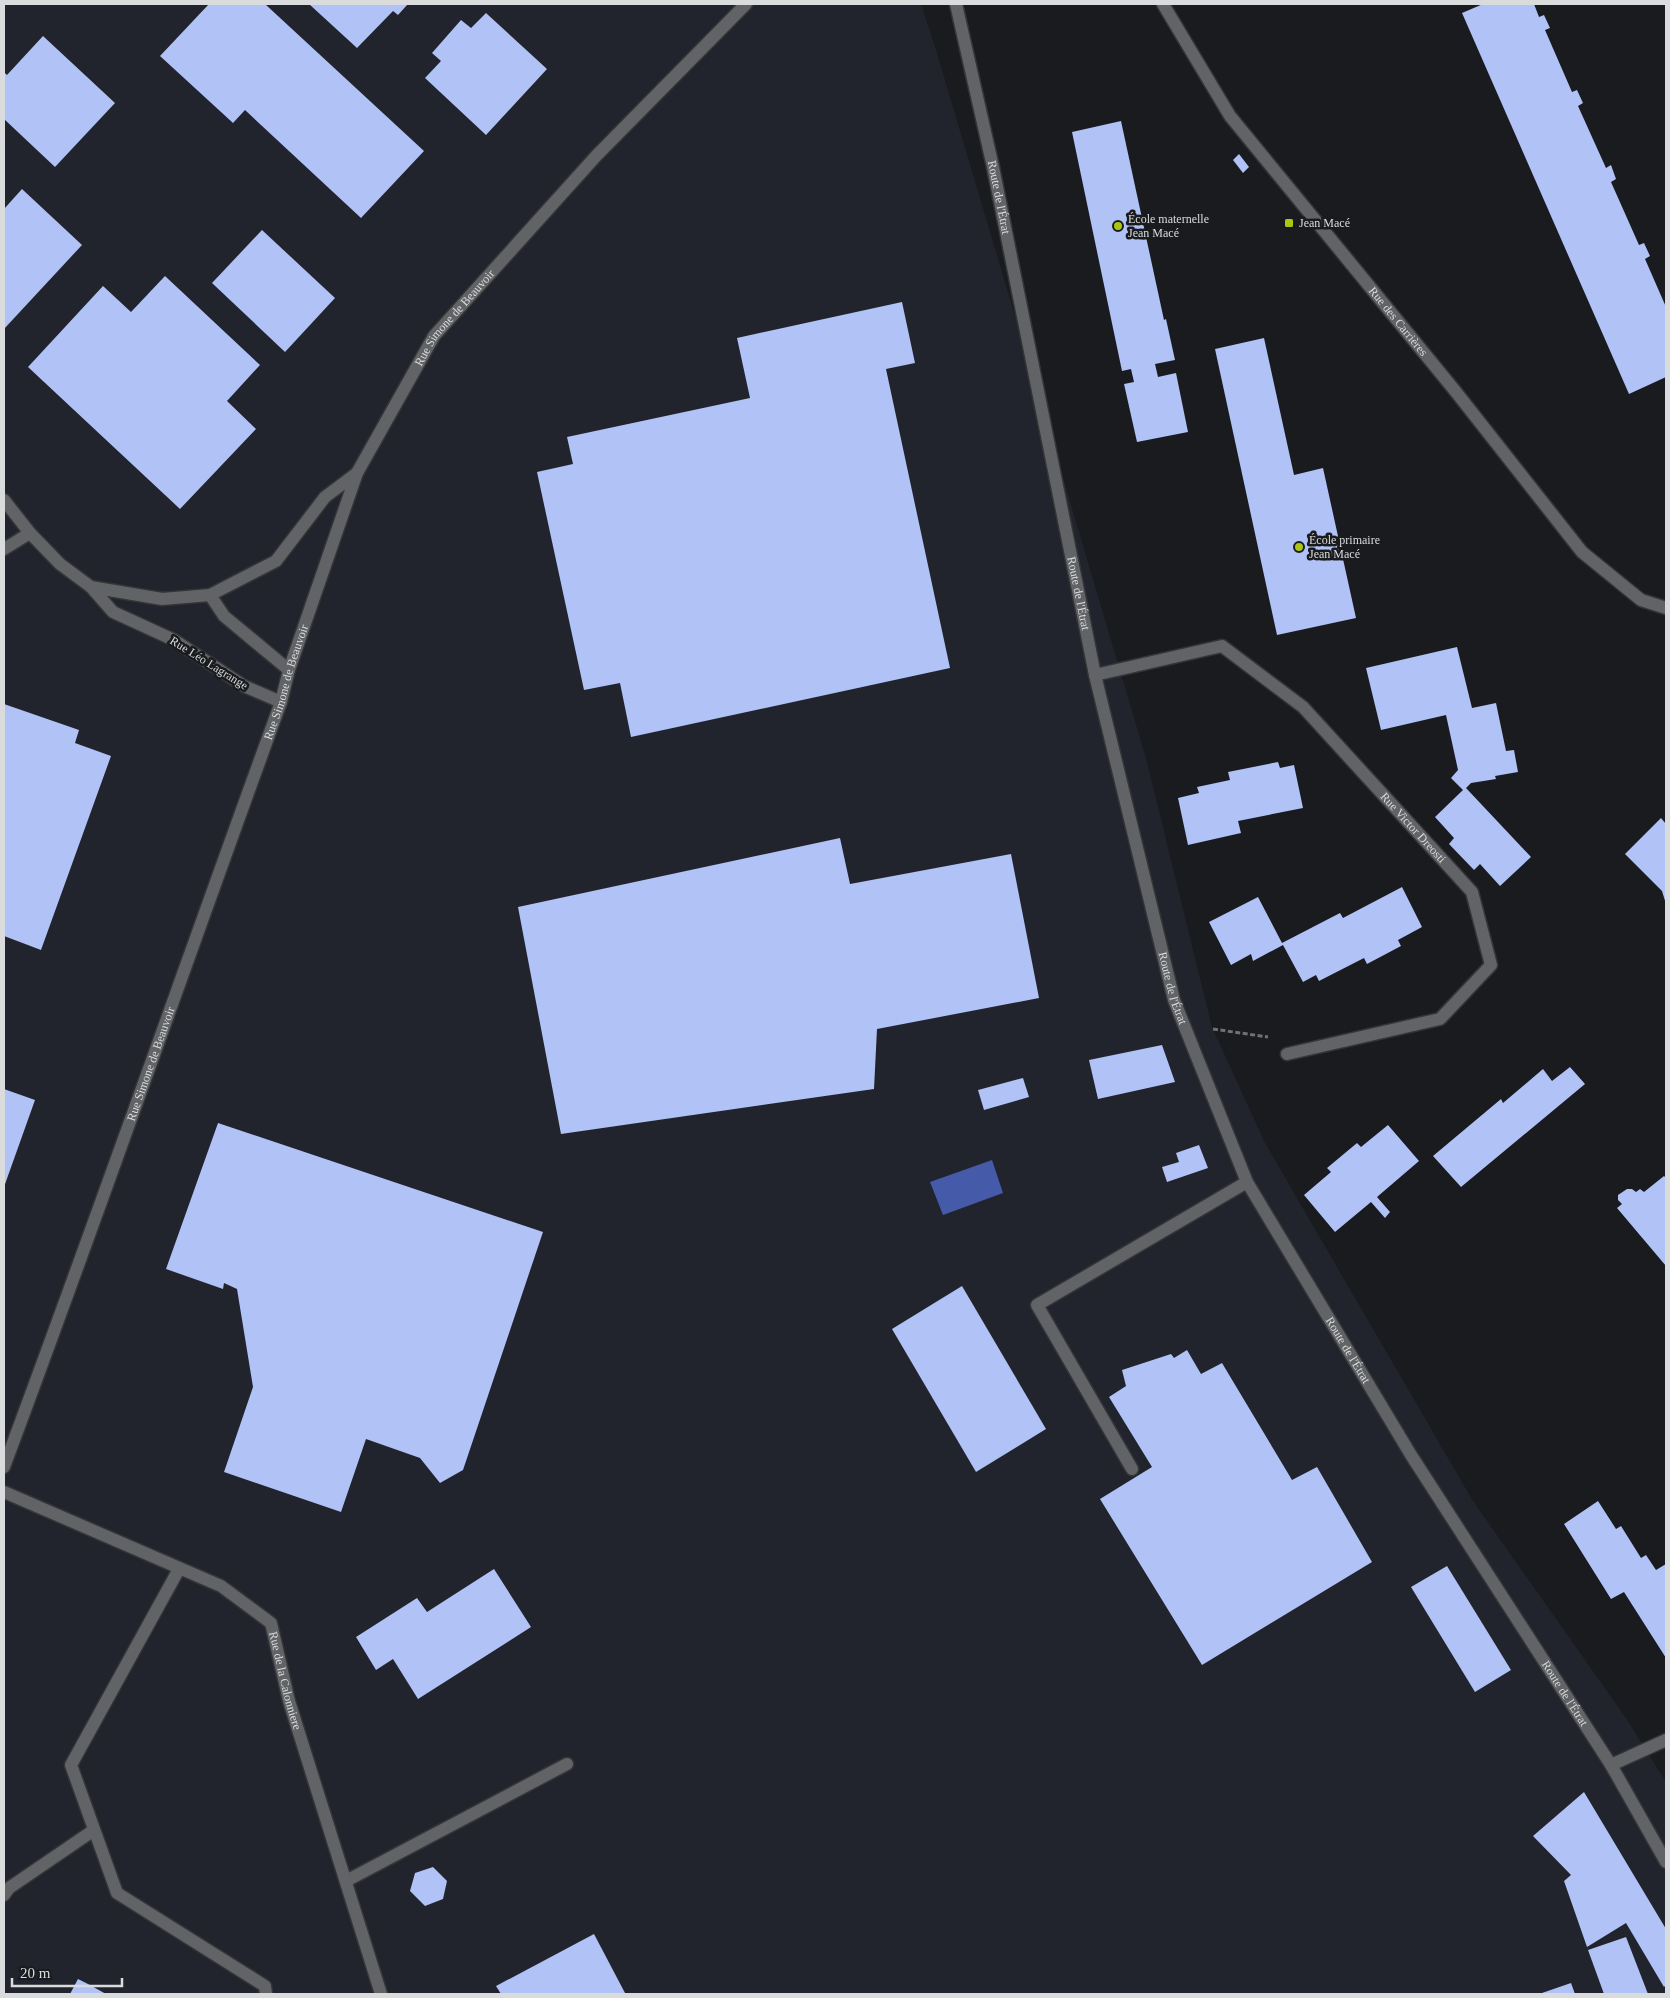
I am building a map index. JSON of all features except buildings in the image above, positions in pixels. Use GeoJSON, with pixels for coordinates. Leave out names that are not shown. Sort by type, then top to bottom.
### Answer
{"type":"FeatureCollection","features":[{"type":"Feature","properties":{"kind":"main road","name":"Rue Simone de Beauvoir"},"geometry":{"type":"LineString","coordinates":[[4,1467],[74,1280],[280,702],[289,670],[357,473],[434,336],[597,155],[746,4]]}},
{"type":"Feature","properties":{"kind":"main road","name":"Route de l'Étrat"},"geometry":{"type":"LineString","coordinates":[[956,4],[993,167],[1095,675],[1174,1000],[1247,1182],[1411,1454],[1611,1766],[1666,1862]]}},
{"type":"Feature","properties":{"kind":"main road","name":"Rue des Carrières"},"geometry":{"type":"LineString","coordinates":[[1163,4],[1230,116],[1462,399],[1582,552],[1641,600],[1666,608]]}},
{"type":"Feature","properties":{"kind":"main road","name":"Rue Léo Lagrange"},"geometry":{"type":"LineString","coordinates":[[91,587],[162,599],[210,595],[276,561],[326,498],[357,473]]}},
{"type":"Feature","properties":{"kind":"main road","name":"Rue Léo Lagrange"},"geometry":{"type":"LineString","coordinates":[[4,500],[30,533],[60,564],[91,587],[113,612],[174,640],[244,686],[280,702]]}},
{"type":"Feature","properties":{"kind":"main road"},"geometry":{"type":"LineString","coordinates":[[4,549],[30,533]]}},
{"type":"Feature","properties":{"kind":"main road"},"geometry":{"type":"LineString","coordinates":[[210,595],[224,616],[289,670]]}},
{"type":"Feature","properties":{"kind":"main road","name":"Rue Victor Dreosti"},"geometry":{"type":"LineString","coordinates":[[1095,675],[1222,646],[1303,707],[1472,892],[1491,965],[1440,1020],[1287,1054]]}},
{"type":"Feature","properties":{"kind":"main road"},"geometry":{"type":"LineString","coordinates":[[1132,1469],[1036,1305],[1247,1182]]}},
{"type":"Feature","properties":{"kind":"main road","name":"Rue de la Calonniere"},"geometry":{"type":"LineString","coordinates":[[4,1492],[221,1586],[271,1623],[289,1701],[381,1994]]}},
{"type":"Feature","properties":{"kind":"main road"},"geometry":{"type":"LineString","coordinates":[[179,1569],[70,1765],[117,1893],[265,1986],[266,1994]]}},
{"type":"Feature","properties":{"kind":"main road"},"geometry":{"type":"LineString","coordinates":[[1611,1766],[1666,1740]]}},
{"type":"Feature","properties":{"kind":"main road"},"geometry":{"type":"LineString","coordinates":[[346,1881],[567,1764]]}},
{"type":"Feature","properties":{"kind":"main road"},"geometry":{"type":"LineString","coordinates":[[4,1895],[9,1888],[94,1830]]}},
{"type":"Feature","properties":{"kind":"path"},"geometry":{"type":"LineString","coordinates":[[1185,1025],[1269,1038]]}},
{"type":"Feature","properties":{"kind":"shaded area"},"geometry":{"type":"Polygon","coordinates":[[[4,4],[921,4],[1146,758],[1212,1027],[1265,1143],[1473,1501],[1626,1718],[1666,1782],[1666,1994],[4,1994],[4,4]]]}},
{"type":"Feature","properties":{"kind":"water"},"geometry":{"type":"Polygon","coordinates":[[[992,1160],[1003,1193],[943,1215],[930,1182],[992,1160]]]}},
{"type":"Feature","properties":{"kind":"place","name":"Jean Macé"},"geometry":{"type":"Point","coordinates":[1289,223]}},
{"type":"Feature","properties":{"kind":"place","name":"École maternelle Jean Macé"},"geometry":{"type":"Point","coordinates":[1118,226]}},
{"type":"Feature","properties":{"kind":"place","name":"École primaire Jean Macé"},"geometry":{"type":"Point","coordinates":[1299,547]}}]}
